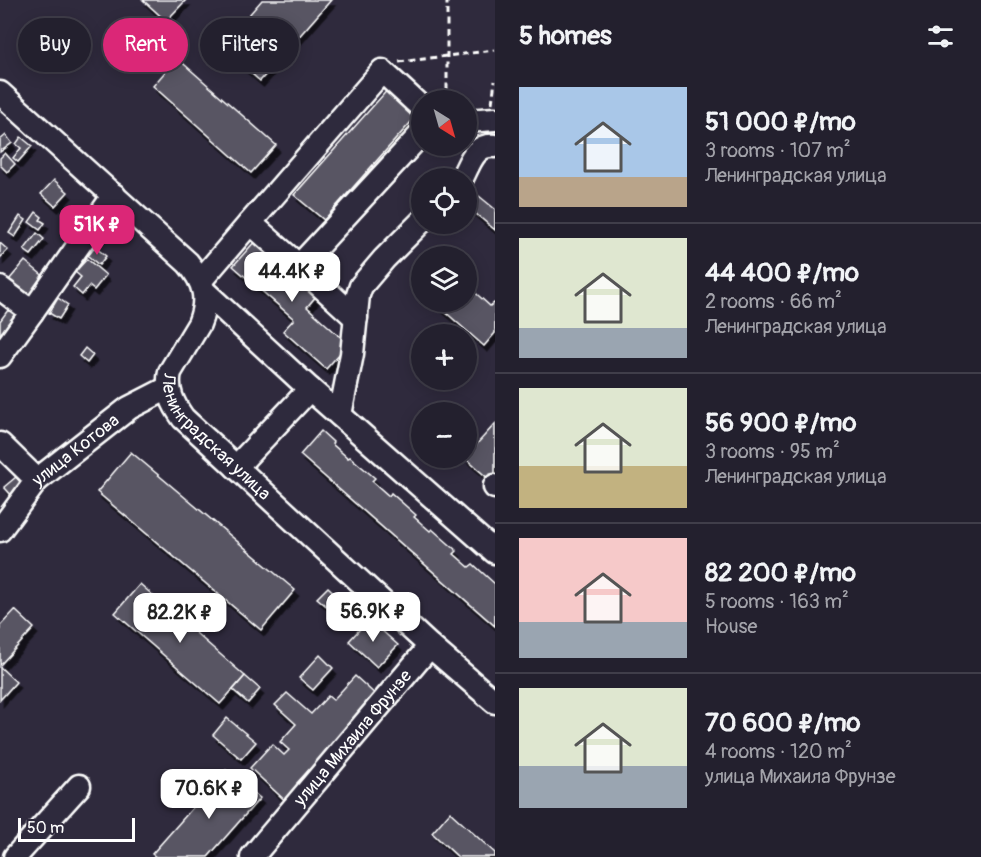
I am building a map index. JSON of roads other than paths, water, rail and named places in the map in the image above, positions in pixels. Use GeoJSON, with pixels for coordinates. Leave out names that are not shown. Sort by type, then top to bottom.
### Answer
{"type":"FeatureCollection","features":[{"type":"Feature","properties":{"kind":"street"},"geometry":{"type":"LineString","coordinates":[[203,286],[249,224],[382,71],[411,98]]}},
{"type":"Feature","properties":{"kind":"street"},"geometry":{"type":"LineString","coordinates":[[0,93],[188,263],[203,286],[310,389],[495,552]]}},
{"type":"Feature","properties":{"kind":"street"},"geometry":{"type":"LineString","coordinates":[[477,120],[495,119]]}},
{"type":"Feature","properties":{"kind":"street"},"geometry":{"type":"LineString","coordinates":[[299,266],[411,145]]}},
{"type":"Feature","properties":{"kind":"street"},"geometry":{"type":"LineString","coordinates":[[466,168],[476,153],[488,145],[495,146]]}},
{"type":"Feature","properties":{"kind":"street"},"geometry":{"type":"LineString","coordinates":[[0,356],[114,195]]}},
{"type":"Feature","properties":{"kind":"street"},"geometry":{"type":"LineString","coordinates":[[249,224],[356,318]]}},
{"type":"Feature","properties":{"kind":"street"},"geometry":{"type":"LineString","coordinates":[[340,415],[352,354],[361,286],[411,232]]}},
{"type":"Feature","properties":{"kind":"street","name":"Ленинградская улица"},"geometry":{"type":"LineString","coordinates":[[203,286],[202,316],[199,324],[170,372],[168,388],[173,403],[183,418],[430,646],[495,702]]}},
{"type":"Feature","properties":{"kind":"street"},"geometry":{"type":"LineString","coordinates":[[0,288],[32,312]]}},
{"type":"Feature","properties":{"kind":"street","name":"улица Котова"},"geometry":{"type":"LineString","coordinates":[[0,530],[38,480],[129,408],[168,388]]}},
{"type":"Feature","properties":{"kind":"street"},"geometry":{"type":"LineString","coordinates":[[236,467],[310,389]]}},
{"type":"Feature","properties":{"kind":"street"},"geometry":{"type":"LineString","coordinates":[[4,452],[38,480]]}},
{"type":"Feature","properties":{"kind":"street","name":"улица Михаила Фрунзе"},"geometry":{"type":"LineString","coordinates":[[252,857],[430,646]]}},
{"type":"Feature","properties":{"kind":"street"},"geometry":{"type":"LineString","coordinates":[[15,857],[79,786]]}}]}
